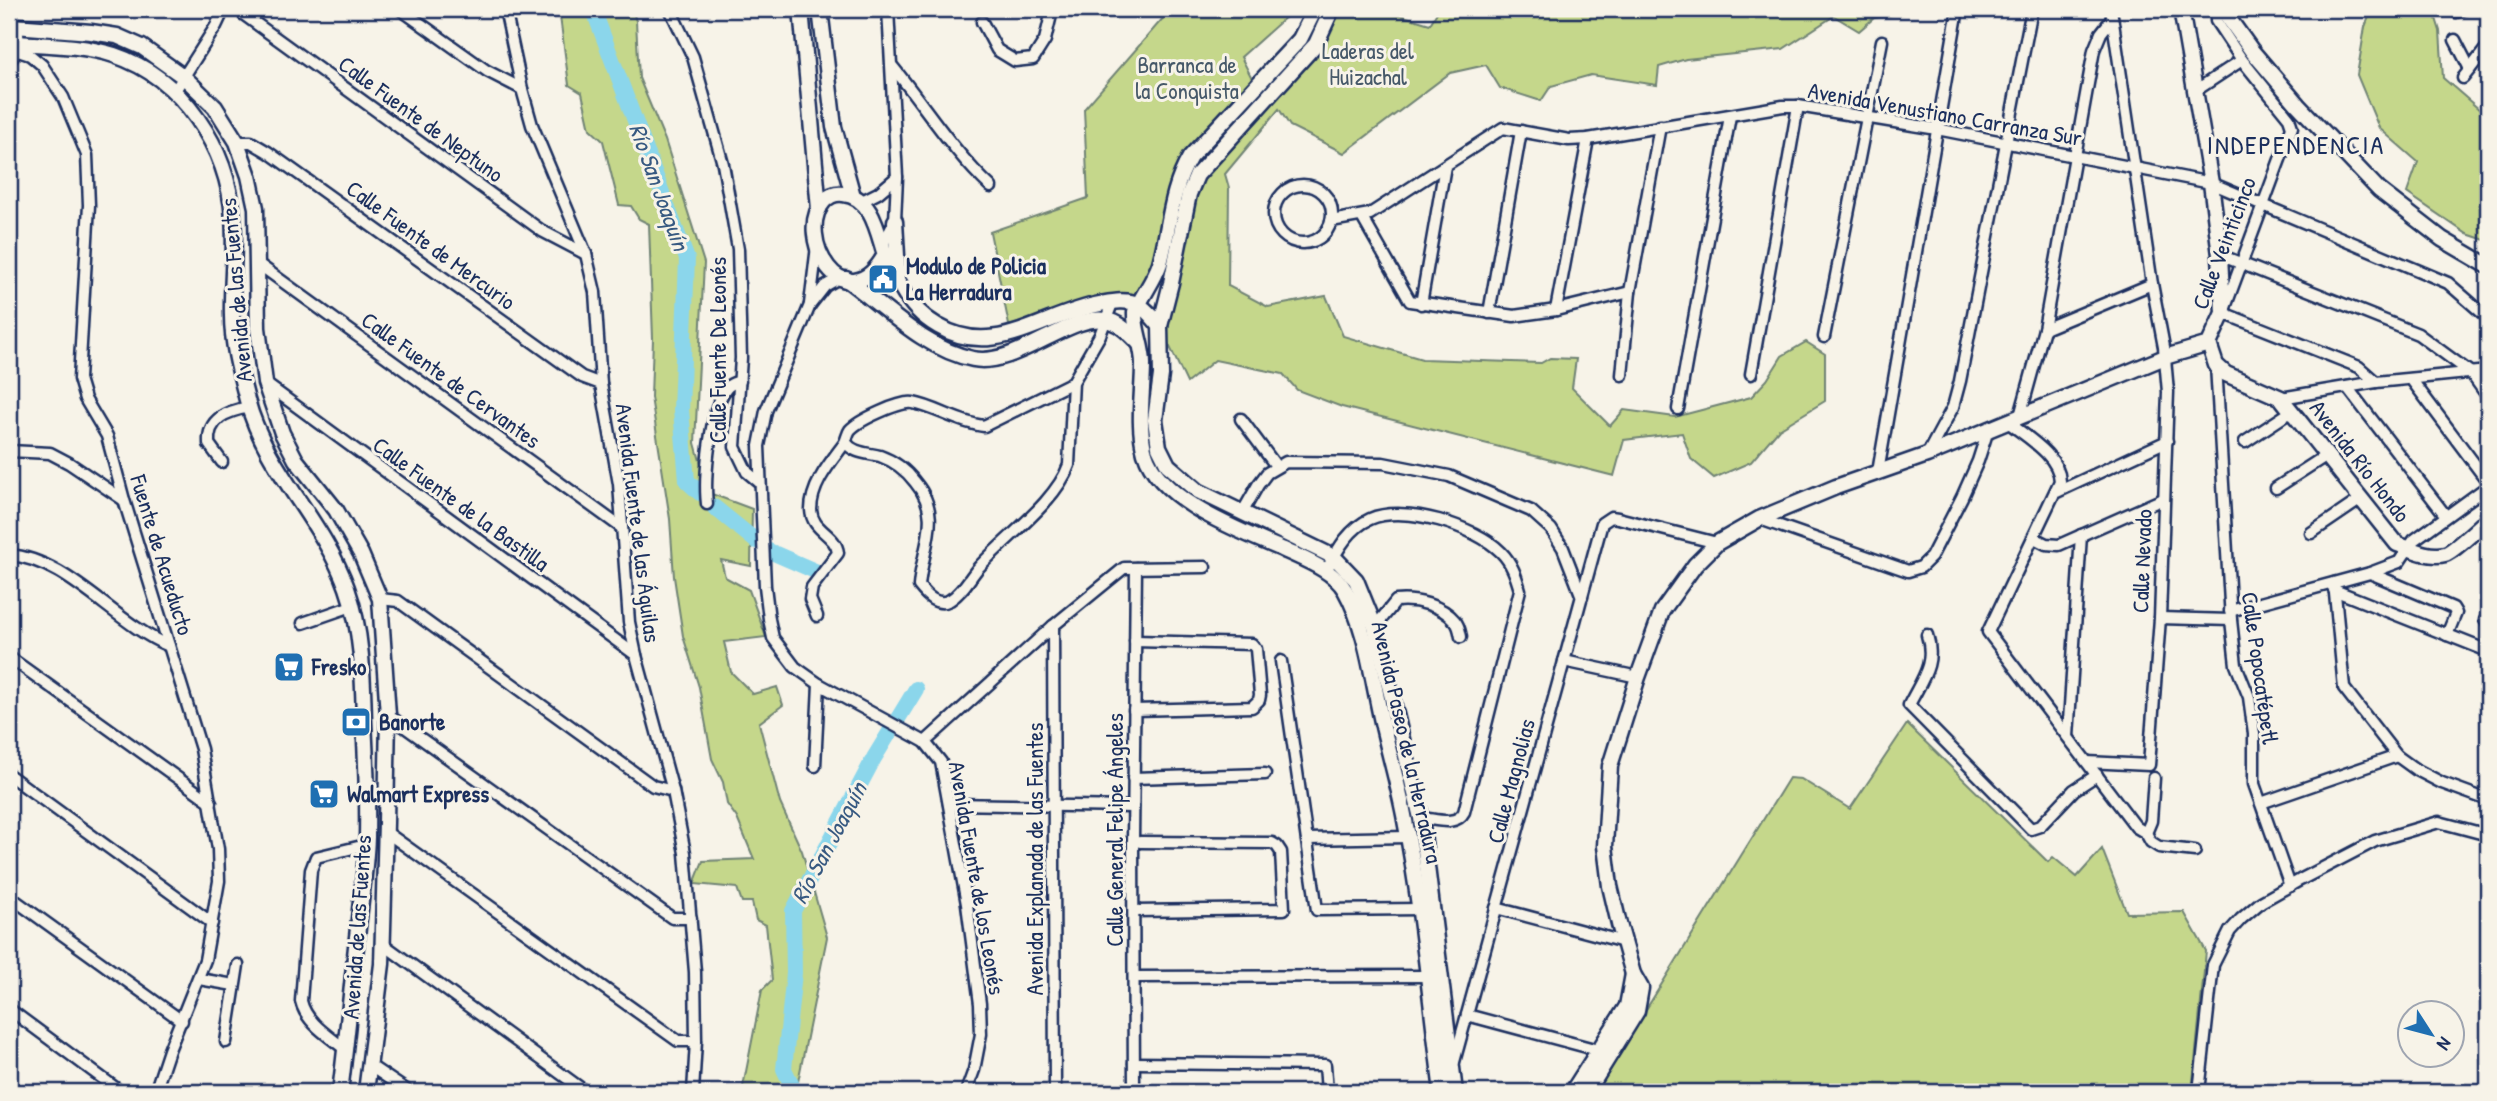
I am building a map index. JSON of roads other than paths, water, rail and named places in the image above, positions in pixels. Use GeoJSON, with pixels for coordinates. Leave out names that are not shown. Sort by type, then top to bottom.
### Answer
{"type":"FeatureCollection","features":[{"type":"Feature","properties":{"kind":"main road"},"geometry":{"type":"LineString","coordinates":[[802,9],[819,209],[817,244],[823,262],[842,279],[933,344],[953,354],[975,360],[1000,359],[1087,321],[1108,320],[1123,328],[1140,344]]}},
{"type":"Feature","properties":{"kind":"main road"},"geometry":{"type":"LineString","coordinates":[[820,9],[834,127],[857,199],[876,225],[898,282],[916,310],[939,327],[964,338],[983,340],[1011,335],[1084,307],[1124,301],[1138,305],[1160,326]]}},
{"type":"Feature","properties":{"kind":"main road"},"geometry":{"type":"LineString","coordinates":[[1138,305],[1159,264],[1178,177],[1190,157],[1300,39],[1315,9]]}},
{"type":"Feature","properties":{"kind":"main road","name":"Avenida Paseo de la Herradura"},"geometry":{"type":"LineString","coordinates":[[1332,9],[1316,44],[1197,175],[1189,194],[1160,326],[1161,375],[1155,420],[1159,447],[1168,465],[1190,486],[1334,557],[1356,580],[1375,627],[1421,818],[1455,1092]]}},
{"type":"Feature","properties":{"kind":"main road"},"geometry":{"type":"LineString","coordinates":[[2221,9],[2282,87],[2379,190],[2442,239],[2488,266]]}},
{"type":"Feature","properties":{"kind":"main road"},"geometry":{"type":"LineString","coordinates":[[2178,10],[2211,183],[2220,255],[2223,313]]}},
{"type":"Feature","properties":{"kind":"main road","name":"Avenida de las Fuentes"},"geometry":{"type":"LineString","coordinates":[[12,21],[117,36],[142,47],[184,77],[215,107],[237,142],[249,176],[256,208],[260,354],[265,383],[286,442],[296,460],[337,510],[361,554],[380,599],[388,715],[383,944],[366,1092]]}},
{"type":"Feature","properties":{"kind":"main road"},"geometry":{"type":"LineString","coordinates":[[12,21],[13,51]]}},
{"type":"Feature","properties":{"kind":"main road","name":"Avenida de las Fuentes"},"geometry":{"type":"LineString","coordinates":[[13,51],[72,47],[113,55],[149,73],[174,92],[202,124],[213,143],[228,185],[234,221],[232,321],[247,401],[276,467],[334,558],[352,606],[362,684],[367,835],[340,1092]]}},
{"type":"Feature","properties":{"kind":"main road"},"geometry":{"type":"LineString","coordinates":[[819,209],[832,195],[838,193],[857,199]]}},
{"type":"Feature","properties":{"kind":"main road"},"geometry":{"type":"LineString","coordinates":[[895,221],[898,282]]}},
{"type":"Feature","properties":{"kind":"main road"},"geometry":{"type":"LineString","coordinates":[[842,279],[862,278],[870,274],[884,249]]}},
{"type":"Feature","properties":{"kind":"main road"},"geometry":{"type":"LineString","coordinates":[[1150,286],[1168,295]]}},
{"type":"Feature","properties":{"kind":"main road"},"geometry":{"type":"LineString","coordinates":[[890,312],[906,296]]}},
{"type":"Feature","properties":{"kind":"main road","name":"Avenida Paseo de la Herradura"},"geometry":{"type":"LineString","coordinates":[[1138,305],[1134,320],[1143,358],[1141,431],[1145,454],[1154,473],[1189,504],[1326,571],[1344,588],[1356,615],[1407,836],[1442,1092]]}},
{"type":"Feature","properties":{"kind":"main road","name":"Calle Veinticinco"},"geometry":{"type":"LineString","coordinates":[[2209,344],[2223,313]]}},
{"type":"Feature","properties":{"kind":"main road"},"geometry":{"type":"LineString","coordinates":[[1587,1092],[1637,1011],[1641,988],[1633,974],[1610,886],[1605,846],[1610,766],[1637,677],[1662,611],[1695,565],[1717,543],[1759,519],[1988,430],[2165,357],[2209,344],[2216,366]]}},
{"type":"Feature","properties":{"kind":"main road"},"geometry":{"type":"LineString","coordinates":[[237,357],[249,363],[260,354]]}},
{"type":"Feature","properties":{"kind":"main road","name":"Avenida Río Hondo"},"geometry":{"type":"LineString","coordinates":[[2216,366],[2239,381],[2281,398],[2397,544],[2423,553],[2445,554],[2488,519]]}},
{"type":"Feature","properties":{"kind":"main road"},"geometry":{"type":"LineString","coordinates":[[247,401],[253,384],[265,383]]}},
{"type":"Feature","properties":{"kind":"main road"},"geometry":{"type":"LineString","coordinates":[[1382,720],[1397,716]]}},
{"type":"Feature","properties":{"kind":"main road"},"geometry":{"type":"LineString","coordinates":[[367,835],[375,820],[386,832]]}},
{"type":"Feature","properties":{"kind":"main road"},"geometry":{"type":"LineString","coordinates":[[1572,1092],[1627,1006],[1633,974]]}},
{"type":"Feature","properties":{"kind":"street"},"geometry":{"type":"LineString","coordinates":[[174,92],[224,9]]}},
{"type":"Feature","properties":{"kind":"street","name":"Calle Fuente de Neptuno"},"geometry":{"type":"LineString","coordinates":[[236,9],[542,231],[586,254]]}},
{"type":"Feature","properties":{"kind":"street"},"geometry":{"type":"LineString","coordinates":[[400,9],[487,71],[522,89]]}},
{"type":"Feature","properties":{"kind":"street","name":"Avenida Fuente de las Águilas"},"geometry":{"type":"LineString","coordinates":[[505,9],[522,89],[533,125],[586,254],[595,292],[601,384],[619,484],[629,622],[635,655],[673,791],[685,853],[695,972],[696,1041],[693,1092]]}},
{"type":"Feature","properties":{"kind":"street","name":"Calle Fuente De Leonés"},"geometry":{"type":"LineString","coordinates":[[670,9],[693,57],[723,164],[738,250],[741,358],[735,447],[747,472],[759,482]]}},
{"type":"Feature","properties":{"kind":"street"},"geometry":{"type":"LineString","coordinates":[[884,249],[895,221],[897,177],[888,9]]}},
{"type":"Feature","properties":{"kind":"street"},"geometry":{"type":"LineString","coordinates":[[982,22],[997,50],[1015,61],[1033,59],[1045,40],[1054,9]]}},
{"type":"Feature","properties":{"kind":"street"},"geometry":{"type":"LineString","coordinates":[[1878,472],[1958,9]]}},
{"type":"Feature","properties":{"kind":"street"},"geometry":{"type":"LineString","coordinates":[[1927,454],[1952,407],[1960,382],[2032,9]]}},
{"type":"Feature","properties":{"kind":"street"},"geometry":{"type":"LineString","coordinates":[[2195,91],[2242,60],[2216,21],[2216,13],[2221,9]]}},
{"type":"Feature","properties":{"kind":"street"},"geometry":{"type":"LineString","coordinates":[[2485,9],[2488,15]]}},
{"type":"Feature","properties":{"kind":"street"},"geometry":{"type":"LineString","coordinates":[[2111,14],[2094,50],[2044,330],[2014,419],[2054,462],[2060,472],[2060,481],[1988,632],[2136,827],[2159,847],[2195,852]]}},
{"type":"Feature","properties":{"kind":"street","name":"Calle Nevado"},"geometry":{"type":"LineString","coordinates":[[2087,762],[2149,765],[2160,618],[2167,441],[2168,392],[2165,357],[2111,14]]}},
{"type":"Feature","properties":{"kind":"street"},"geometry":{"type":"LineString","coordinates":[[2455,40],[2466,73],[2488,46]]}},
{"type":"Feature","properties":{"kind":"street"},"geometry":{"type":"LineString","coordinates":[[1824,337],[1882,41]]}},
{"type":"Feature","properties":{"kind":"street","name":"Fuente de Acueducto"},"geometry":{"type":"LineString","coordinates":[[13,51],[30,55],[42,65],[63,97],[87,155],[89,205],[79,379],[85,398],[107,436],[124,500],[201,749],[218,849],[219,881],[199,979],[169,1050],[155,1092]]}},
{"type":"Feature","properties":{"kind":"street","name":"Calle Veinticinco"},"geometry":{"type":"LineString","coordinates":[[2223,313],[2291,133],[2289,118],[2242,60]]}},
{"type":"Feature","properties":{"kind":"street"},"geometry":{"type":"LineString","coordinates":[[892,66],[959,152],[991,187]]}},
{"type":"Feature","properties":{"kind":"street","name":"Avenida Venustiano Carranza Sur"},"geometry":{"type":"LineString","coordinates":[[1521,131],[1569,140],[1588,139],[1783,106],[1798,106],[1866,116],[2076,158],[2135,167],[2211,183],[2448,283],[2488,317]]}},
{"type":"Feature","properties":{"kind":"street"},"geometry":{"type":"LineString","coordinates":[[1751,374],[1798,106]]}},
{"type":"Feature","properties":{"kind":"street"},"geometry":{"type":"LineString","coordinates":[[1678,409],[1730,116]]}},
{"type":"Feature","properties":{"kind":"street"},"geometry":{"type":"LineString","coordinates":[[1622,375],[1630,292],[1660,126]]}},
{"type":"Feature","properties":{"kind":"street"},"geometry":{"type":"LineString","coordinates":[[1331,221],[1362,217],[1503,128],[1521,131],[1489,313]]}},
{"type":"Feature","properties":{"kind":"street"},"geometry":{"type":"LineString","coordinates":[[1556,310],[1588,139]]}},
{"type":"Feature","properties":{"kind":"street","name":"Calle Fuente de Mercurio"},"geometry":{"type":"LineString","coordinates":[[237,142],[251,142],[268,152],[582,377],[601,384]]}},
{"type":"Feature","properties":{"kind":"street"},"geometry":{"type":"LineString","coordinates":[[1421,304],[1445,166]]}},
{"type":"Feature","properties":{"kind":"street"},"geometry":{"type":"LineString","coordinates":[[857,199],[878,193],[897,177]]}},
{"type":"Feature","properties":{"kind":"street"},"geometry":{"type":"LineString","coordinates":[[1305,185],[1321,191],[1330,204],[1331,221],[1323,235],[1308,243],[1292,242],[1279,231],[1273,216],[1277,200],[1289,188],[1305,185]]}},
{"type":"Feature","properties":{"kind":"street"},"geometry":{"type":"LineString","coordinates":[[1362,217],[1410,301],[1514,316],[1556,310],[1630,292]]}},
{"type":"Feature","properties":{"kind":"street","name":"Avenida Fuente de los Leonés"},"geometry":{"type":"LineString","coordinates":[[810,305],[817,244]]}},
{"type":"Feature","properties":{"kind":"street"},"geometry":{"type":"LineString","coordinates":[[2220,255],[2418,334],[2471,373],[2488,397]]}},
{"type":"Feature","properties":{"kind":"street","name":"Calle Fuente de Cervantes"},"geometry":{"type":"LineString","coordinates":[[257,263],[622,528]]}},
{"type":"Feature","properties":{"kind":"street","name":"Avenida Fuente de los Leonés"},"geometry":{"type":"LineString","coordinates":[[842,279],[825,286],[810,305],[766,411],[759,446],[765,586],[773,638],[794,667],[819,684],[925,742],[941,762],[967,904],[980,1004],[981,1034],[974,1070],[966,1092]]}},
{"type":"Feature","properties":{"kind":"street"},"geometry":{"type":"LineString","coordinates":[[2044,330],[2152,284]]}},
{"type":"Feature","properties":{"kind":"street"},"geometry":{"type":"LineString","coordinates":[[846,442],[848,447],[857,451],[886,458],[896,464],[924,492],[930,508],[930,530],[919,586],[928,598],[941,603],[950,600],[1065,477],[1069,465],[1073,382],[1108,320],[1112,302]]}},
{"type":"Feature","properties":{"kind":"street"},"geometry":{"type":"LineString","coordinates":[[2223,313],[2358,367],[2376,382]]}},
{"type":"Feature","properties":{"kind":"street","name":"Calle Popocatépetl"},"geometry":{"type":"LineString","coordinates":[[2216,366],[2230,615],[2236,665],[2249,697],[2254,734],[2254,785],[2290,886]]}},
{"type":"Feature","properties":{"kind":"street"},"geometry":{"type":"LineString","coordinates":[[2281,398],[2376,382],[2488,371]]}},
{"type":"Feature","properties":{"kind":"street"},"geometry":{"type":"LineString","coordinates":[[2160,618],[2230,615],[2334,587],[2399,562],[2414,540],[2488,484],[2411,379]]}},
{"type":"Feature","properties":{"kind":"street"},"geometry":{"type":"LineString","coordinates":[[707,504],[705,486],[717,405],[727,386],[740,381]]}},
{"type":"Feature","properties":{"kind":"street"},"geometry":{"type":"LineString","coordinates":[[817,616],[810,599],[812,587],[838,553],[835,541],[814,523],[811,509],[813,497],[828,463],[858,424],[900,404],[913,403],[970,425],[984,426],[1073,382]]}},
{"type":"Feature","properties":{"kind":"street","name":"Calle Fuente de la Bastilla"},"geometry":{"type":"LineString","coordinates":[[265,383],[635,655]]}},
{"type":"Feature","properties":{"kind":"street"},"geometry":{"type":"LineString","coordinates":[[2347,387],[2446,516]]}},
{"type":"Feature","properties":{"kind":"street"},"geometry":{"type":"LineString","coordinates":[[222,462],[209,444],[208,438],[213,425],[225,412],[247,401]]}},
{"type":"Feature","properties":{"kind":"street"},"geometry":{"type":"LineString","coordinates":[[2245,442],[2291,411]]}},
{"type":"Feature","properties":{"kind":"street"},"geometry":{"type":"LineString","coordinates":[[1241,419],[1276,466]]}},
{"type":"Feature","properties":{"kind":"street"},"geometry":{"type":"LineString","coordinates":[[1759,519],[1908,571],[1921,567],[1931,557],[1962,497],[1988,430]]}},
{"type":"Feature","properties":{"kind":"street"},"geometry":{"type":"LineString","coordinates":[[2057,492],[2167,441]]}},
{"type":"Feature","properties":{"kind":"street"},"geometry":{"type":"LineString","coordinates":[[9,451],[50,453],[124,500]]}},
{"type":"Feature","properties":{"kind":"street"},"geometry":{"type":"LineString","coordinates":[[2276,488],[2327,455]]}},
{"type":"Feature","properties":{"kind":"street"},"geometry":{"type":"LineString","coordinates":[[1242,513],[1258,485],[1276,466],[1286,462],[1383,463],[1449,476],[1531,511],[1551,529],[1563,548],[1582,597]]}},
{"type":"Feature","properties":{"kind":"street"},"geometry":{"type":"LineString","coordinates":[[2034,538],[2053,546],[2163,499]]}},
{"type":"Feature","properties":{"kind":"street"},"geometry":{"type":"LineString","coordinates":[[2311,533],[2361,499]]}},
{"type":"Feature","properties":{"kind":"street"},"geometry":{"type":"LineString","coordinates":[[1326,571],[1343,541],[1369,519],[1386,514],[1405,514],[1461,528],[1486,540],[1502,552],[1514,568],[1520,590],[1464,811],[1461,818],[1454,821],[1421,818]]}},
{"type":"Feature","properties":{"kind":"street","name":"Calle Magnolias"},"geometry":{"type":"LineString","coordinates":[[1453,1066],[1602,523],[1607,519],[1618,518],[1717,543]]}},
{"type":"Feature","properties":{"kind":"street"},"geometry":{"type":"LineString","coordinates":[[2068,737],[2081,535]]}},
{"type":"Feature","properties":{"kind":"street"},"geometry":{"type":"LineString","coordinates":[[9,555],[38,560],[56,570],[148,637],[169,646]]}},
{"type":"Feature","properties":{"kind":"street"},"geometry":{"type":"LineString","coordinates":[[925,742],[1114,574],[1124,568],[1205,567]]}},
{"type":"Feature","properties":{"kind":"street","name":"Calle General Felipe Ángeles"},"geometry":{"type":"LineString","coordinates":[[1134,1092],[1133,778],[1136,568]]}},
{"type":"Feature","properties":{"kind":"street"},"geometry":{"type":"LineString","coordinates":[[2370,573],[2453,608],[2456,613],[2447,635]]}},
{"type":"Feature","properties":{"kind":"street"},"geometry":{"type":"LineString","coordinates":[[2334,587],[2488,651]]}},
{"type":"Feature","properties":{"kind":"street"},"geometry":{"type":"LineString","coordinates":[[2334,587],[2344,688],[2398,756],[2415,769],[2442,783],[2488,800]]}},
{"type":"Feature","properties":{"kind":"street"},"geometry":{"type":"LineString","coordinates":[[380,599],[398,601],[653,786],[673,791]]}},
{"type":"Feature","properties":{"kind":"street"},"geometry":{"type":"LineString","coordinates":[[1375,627],[1396,601],[1410,600],[1428,604],[1457,622],[1461,637]]}},
{"type":"Feature","properties":{"kind":"street"},"geometry":{"type":"LineString","coordinates":[[303,623],[352,606]]}},
{"type":"Feature","properties":{"kind":"street","name":"Avenida Explanada de las Fuentes"},"geometry":{"type":"LineString","coordinates":[[1053,626],[1055,1092]]}},
{"type":"Feature","properties":{"kind":"street"},"geometry":{"type":"LineString","coordinates":[[1927,635],[1931,647],[1931,662],[1909,705],[2031,829],[2040,826],[2074,790],[2097,775]]}},
{"type":"Feature","properties":{"kind":"street"},"geometry":{"type":"LineString","coordinates":[[1134,710],[1252,707],[1260,695],[1256,649],[1252,644],[1135,641]]}},
{"type":"Feature","properties":{"kind":"street"},"geometry":{"type":"LineString","coordinates":[[9,657],[211,802]]}},
{"type":"Feature","properties":{"kind":"street"},"geometry":{"type":"LineString","coordinates":[[1281,661],[1317,910],[1434,909]]}},
{"type":"Feature","properties":{"kind":"street"},"geometry":{"type":"LineString","coordinates":[[1564,661],[1637,677]]}},
{"type":"Feature","properties":{"kind":"street"},"geometry":{"type":"LineString","coordinates":[[815,766],[819,684]]}},
{"type":"Feature","properties":{"kind":"street"},"geometry":{"type":"LineString","coordinates":[[388,715],[672,918],[691,918]]}},
{"type":"Feature","properties":{"kind":"street"},"geometry":{"type":"LineString","coordinates":[[2261,803],[2398,756]]}},
{"type":"Feature","properties":{"kind":"street"},"geometry":{"type":"LineString","coordinates":[[1133,778],[1265,774]]}},
{"type":"Feature","properties":{"kind":"street"},"geometry":{"type":"LineString","coordinates":[[9,775],[212,923]]}},
{"type":"Feature","properties":{"kind":"street"},"geometry":{"type":"LineString","coordinates":[[2146,833],[2151,821],[2154,778]]}},
{"type":"Feature","properties":{"kind":"street"},"geometry":{"type":"LineString","coordinates":[[949,804],[1133,807]]}},
{"type":"Feature","properties":{"kind":"street"},"geometry":{"type":"LineString","coordinates":[[2199,1092],[2213,965],[2230,931],[2241,919],[2261,902],[2375,841],[2439,822],[2488,835]]}},
{"type":"Feature","properties":{"kind":"street"},"geometry":{"type":"LineString","coordinates":[[386,832],[678,1041],[696,1041]]}},
{"type":"Feature","properties":{"kind":"street"},"geometry":{"type":"LineString","coordinates":[[345,1050],[303,1012],[311,870],[316,857],[367,835]]}},
{"type":"Feature","properties":{"kind":"street"},"geometry":{"type":"LineString","coordinates":[[1307,839],[1407,836]]}},
{"type":"Feature","properties":{"kind":"street"},"geometry":{"type":"LineString","coordinates":[[1134,911],[1284,909],[1281,852],[1272,843],[1140,842]]}},
{"type":"Feature","properties":{"kind":"street"},"geometry":{"type":"LineString","coordinates":[[9,896],[182,1021]]}},
{"type":"Feature","properties":{"kind":"street"},"geometry":{"type":"LineString","coordinates":[[1496,908],[1624,942]]}},
{"type":"Feature","properties":{"kind":"street"},"geometry":{"type":"LineString","coordinates":[[383,944],[586,1092]]}},
{"type":"Feature","properties":{"kind":"street"},"geometry":{"type":"LineString","coordinates":[[226,1042],[238,965]]}},
{"type":"Feature","properties":{"kind":"street"},"geometry":{"type":"LineString","coordinates":[[1134,977],[1442,976]]}},
{"type":"Feature","properties":{"kind":"street"},"geometry":{"type":"LineString","coordinates":[[199,979],[234,985]]}},
{"type":"Feature","properties":{"kind":"street"},"geometry":{"type":"LineString","coordinates":[[9,1009],[121,1092]]}},
{"type":"Feature","properties":{"kind":"street"},"geometry":{"type":"LineString","coordinates":[[1467,1015],[1598,1051]]}},
{"type":"Feature","properties":{"kind":"street"},"geometry":{"type":"LineString","coordinates":[[1134,1063],[1325,1065],[1327,1092]]}},
{"type":"Feature","properties":{"kind":"street"},"geometry":{"type":"LineString","coordinates":[[369,1065],[409,1092]]}},
{"type":"Feature","properties":{"kind":"waterway","name":"Río San Joaquín"},"geometry":{"type":"LineString","coordinates":[[593,9],[687,259],[681,410],[687,481],[700,493]]}},
{"type":"Feature","properties":{"kind":"waterway","name":"Río San Joaquín"},"geometry":{"type":"LineString","coordinates":[[714,507],[756,541]]}},
{"type":"Feature","properties":{"kind":"waterway","name":"Río San Joaquín"},"geometry":{"type":"LineString","coordinates":[[769,551],[815,571]]}},
{"type":"Feature","properties":{"kind":"waterway","name":"Río San Joaquín"},"geometry":{"type":"LineString","coordinates":[[795,1092],[784,1069],[794,973],[793,911],[874,758],[916,689]]}},
{"type":"Feature","properties":{"kind":"place","name":"Modulo de Policia La Herradura"},"geometry":{"type":"Point","coordinates":[883,279]}},
{"type":"Feature","properties":{"kind":"place","name":"Fresko"},"geometry":{"type":"Point","coordinates":[289,667]}},
{"type":"Feature","properties":{"kind":"place","name":"Banorte"},"geometry":{"type":"Point","coordinates":[356,722]}},
{"type":"Feature","properties":{"kind":"place","name":"Walmart Express"},"geometry":{"type":"Point","coordinates":[324,794]}},
{"type":"Feature","properties":{"kind":"district","name":"INDEPENDENCIA"},"geometry":{"type":"Point","coordinates":[2296,145]}},
{"type":"Feature","properties":{"kind":"park label","name":"Laderas del Huizachal"},"geometry":{"type":"Point","coordinates":[1368,64]}},
{"type":"Feature","properties":{"kind":"park label","name":"Barranca de la Conquista"},"geometry":{"type":"Point","coordinates":[1187,78]}}]}
